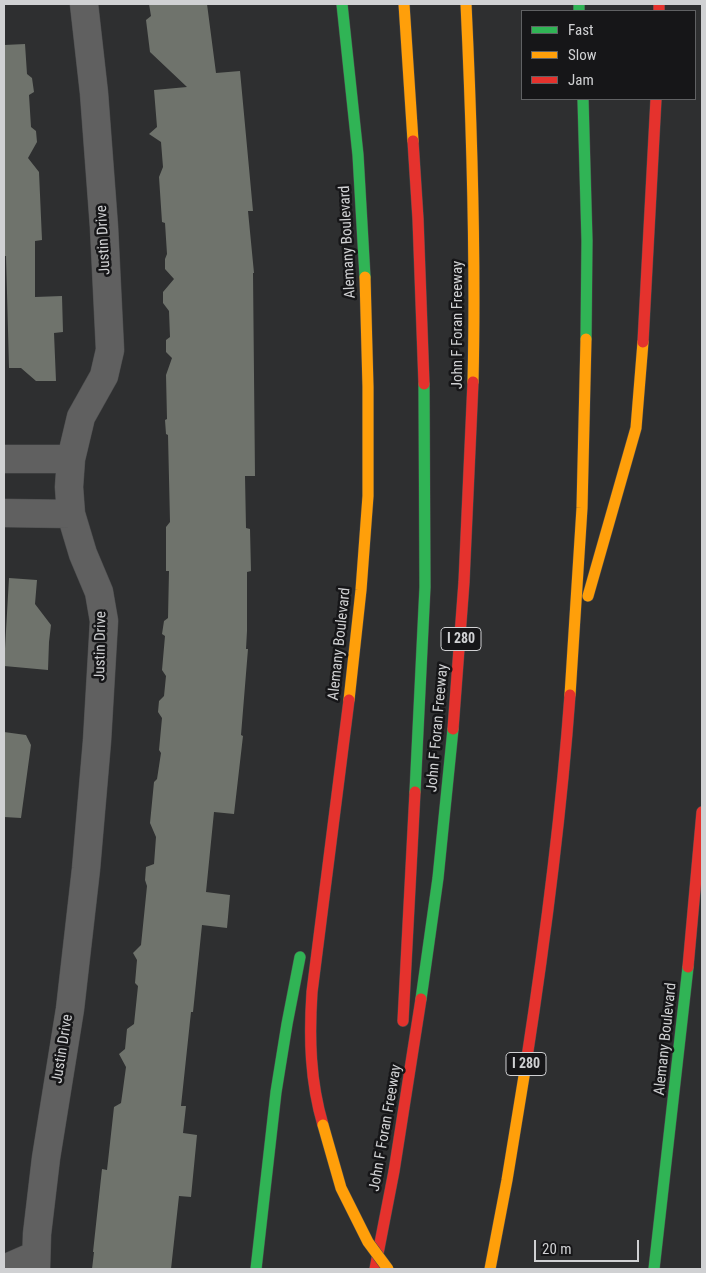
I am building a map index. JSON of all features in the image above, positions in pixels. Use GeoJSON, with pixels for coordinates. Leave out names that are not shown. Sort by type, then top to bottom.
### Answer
{"type":"FeatureCollection","features":[{"type":"Feature","properties":{"kind":"main road","name":"Alemany Boulevard"},"geometry":{"type":"LineString","coordinates":[[342,4],[358,155],[365,274],[368,496],[362,590],[313,977],[310,1019],[311,1058],[315,1094],[340,1188],[368,1242],[388,1269]]}},
{"type":"Feature","properties":{"kind":"main road"},"geometry":{"type":"LineString","coordinates":[[402,1032],[424,587],[425,410],[419,238],[404,4]]}},
{"type":"Feature","properties":{"kind":"main road","name":"John F Foran Freeway"},"geometry":{"type":"LineString","coordinates":[[375,1269],[396,1160],[422,1000],[442,848],[456,705],[467,552],[473,399],[472,160],[466,4]]}},
{"type":"Feature","properties":{"kind":"main road","name":"I 280"},"geometry":{"type":"LineString","coordinates":[[490,1269],[501,1217],[524,1082],[545,935],[563,780],[574,648],[582,515],[585,391],[586,171],[583,100]]}},
{"type":"Feature","properties":{"kind":"main road"},"geometry":{"type":"LineString","coordinates":[[574,648],[636,428],[644,326],[656,100]]}},
{"type":"Feature","properties":{"kind":"main road"},"geometry":{"type":"LineString","coordinates":[[316,870],[348,705]]}},
{"type":"Feature","properties":{"kind":"main road","name":"Alemany Boulevard"},"geometry":{"type":"LineString","coordinates":[[654,1269],[685,1000],[702,812]]}},
{"type":"Feature","properties":{"kind":"main road"},"geometry":{"type":"LineString","coordinates":[[256,1269],[281,1053],[302,947]]}},
{"type":"Feature","properties":{"kind":"main road"},"geometry":{"type":"LineString","coordinates":[[396,1160],[401,1051]]}},
{"type":"Feature","properties":{"kind":"street","name":"Justin Drive"},"geometry":{"type":"LineString","coordinates":[[36,1262],[37,1234],[46,1158],[70,1009],[86,869],[97,741],[104,621],[99,592],[83,554],[71,514],[68,487],[71,459],[81,417],[104,376],[110,350],[94,93],[84,4]]}},
{"type":"Feature","properties":{"kind":"street"},"geometry":{"type":"LineString","coordinates":[[4,459],[71,459]]}},
{"type":"Feature","properties":{"kind":"street"},"geometry":{"type":"LineString","coordinates":[[4,513],[71,514]]}},
{"type":"Feature","properties":{"kind":"street"},"geometry":{"type":"LineString","coordinates":[[4,1269],[36,1262]]}},
{"type":"Feature","properties":{"kind":"building"},"geometry":{"type":"Polygon","coordinates":[[[149,4],[207,4],[216,73],[240,71],[253,211],[248,211],[254,273],[255,476],[245,476],[246,528],[250,529],[251,571],[247,572],[246,649],[248,649],[241,735],[243,736],[234,814],[214,812],[206,892],[230,895],[227,928],[202,925],[181,1106],[186,1106],[183,1133],[197,1135],[191,1197],[179,1196],[171,1269],[92,1269],[102,1169],[107,1170],[114,1107],[121,1103],[126,1067],[119,1054],[125,1049],[127,1029],[134,1024],[138,986],[135,983],[137,960],[133,953],[141,945],[147,886],[145,880],[146,867],[154,864],[156,837],[150,823],[154,782],[157,779],[161,753],[159,750],[162,718],[158,712],[159,701],[164,696],[166,676],[162,670],[165,636],[162,634],[164,621],[168,618],[169,571],[166,571],[166,527],[170,522],[168,435],[166,434],[165,420],[167,419],[166,375],[172,358],[166,352],[166,340],[170,337],[169,311],[163,303],[163,292],[174,279],[165,269],[167,254],[165,223],[162,222],[159,177],[163,167],[161,142],[149,134],[157,127],[154,90],[187,87],[150,52],[146,20],[151,16],[149,4]]]}},
{"type":"Feature","properties":{"kind":"building"},"geometry":{"type":"Polygon","coordinates":[[[25,44],[27,74],[32,78],[34,92],[29,95],[31,127],[36,131],[37,142],[28,158],[39,172],[42,240],[35,241],[35,297],[62,296],[63,332],[54,333],[56,381],[36,381],[21,368],[9,368],[6,256],[4,256],[4,45],[25,44]]]}},
{"type":"Feature","properties":{"kind":"building"},"geometry":{"type":"Polygon","coordinates":[[[9,578],[37,580],[35,604],[51,625],[48,670],[4,666],[9,578]]]}},
{"type":"Feature","properties":{"kind":"building"},"geometry":{"type":"Polygon","coordinates":[[[4,732],[26,735],[31,745],[21,818],[4,817],[4,732]]]}},
{"type":"Feature","properties":{"kind":"traffic: fast"},"geometry":{"type":"LineString","coordinates":[[342,4],[358,155],[365,277]]}},
{"type":"Feature","properties":{"kind":"traffic: fast"},"geometry":{"type":"LineString","coordinates":[[579,4],[579,10]]}},
{"type":"Feature","properties":{"kind":"traffic: fast"},"geometry":{"type":"LineString","coordinates":[[583,100],[587,241],[586,339]]}},
{"type":"Feature","properties":{"kind":"traffic: fast"},"geometry":{"type":"LineString","coordinates":[[415,792],[425,587],[424,384]]}},
{"type":"Feature","properties":{"kind":"traffic: fast"},"geometry":{"type":"LineString","coordinates":[[421,999],[438,878],[453,729]]}},
{"type":"Feature","properties":{"kind":"traffic: fast"},"geometry":{"type":"LineString","coordinates":[[256,1269],[276,1092],[300,957]]}},
{"type":"Feature","properties":{"kind":"traffic: fast"},"geometry":{"type":"LineString","coordinates":[[654,1269],[688,967]]}},
{"type":"Feature","properties":{"kind":"traffic: slow"},"geometry":{"type":"LineString","coordinates":[[404,4],[413,141]]}},
{"type":"Feature","properties":{"kind":"traffic: slow"},"geometry":{"type":"LineString","coordinates":[[466,4],[473,193],[473,382]]}},
{"type":"Feature","properties":{"kind":"traffic: slow"},"geometry":{"type":"LineString","coordinates":[[349,700],[361,590],[368,496],[365,277]]}},
{"type":"Feature","properties":{"kind":"traffic: slow"},"geometry":{"type":"LineString","coordinates":[[570,695],[582,508],[586,339]]}},
{"type":"Feature","properties":{"kind":"traffic: slow"},"geometry":{"type":"LineString","coordinates":[[588,596],[636,428],[643,342]]}},
{"type":"Feature","properties":{"kind":"traffic: slow"},"geometry":{"type":"LineString","coordinates":[[490,1269],[526,1064]]}},
{"type":"Feature","properties":{"kind":"traffic: slow"},"geometry":{"type":"LineString","coordinates":[[323,1125],[341,1188],[368,1242],[388,1269]]}},
{"type":"Feature","properties":{"kind":"traffic: jam"},"geometry":{"type":"LineString","coordinates":[[659,4],[659,10]]}},
{"type":"Feature","properties":{"kind":"traffic: jam"},"geometry":{"type":"LineString","coordinates":[[643,342],[656,100]]}},
{"type":"Feature","properties":{"kind":"traffic: jam"},"geometry":{"type":"LineString","coordinates":[[413,141],[424,384]]}},
{"type":"Feature","properties":{"kind":"traffic: jam"},"geometry":{"type":"LineString","coordinates":[[453,729],[464,582],[473,382]]}},
{"type":"Feature","properties":{"kind":"traffic: jam"},"geometry":{"type":"LineString","coordinates":[[526,1064],[552,880],[570,695]]}},
{"type":"Feature","properties":{"kind":"traffic: jam"},"geometry":{"type":"LineString","coordinates":[[323,1125],[313,1075],[312,992],[349,700]]}},
{"type":"Feature","properties":{"kind":"traffic: jam"},"geometry":{"type":"LineString","coordinates":[[403,1021],[415,792]]}},
{"type":"Feature","properties":{"kind":"traffic: jam"},"geometry":{"type":"LineString","coordinates":[[688,967],[702,812]]}},
{"type":"Feature","properties":{"kind":"traffic: jam"},"geometry":{"type":"LineString","coordinates":[[375,1269],[394,1171],[421,999]]}}]}
